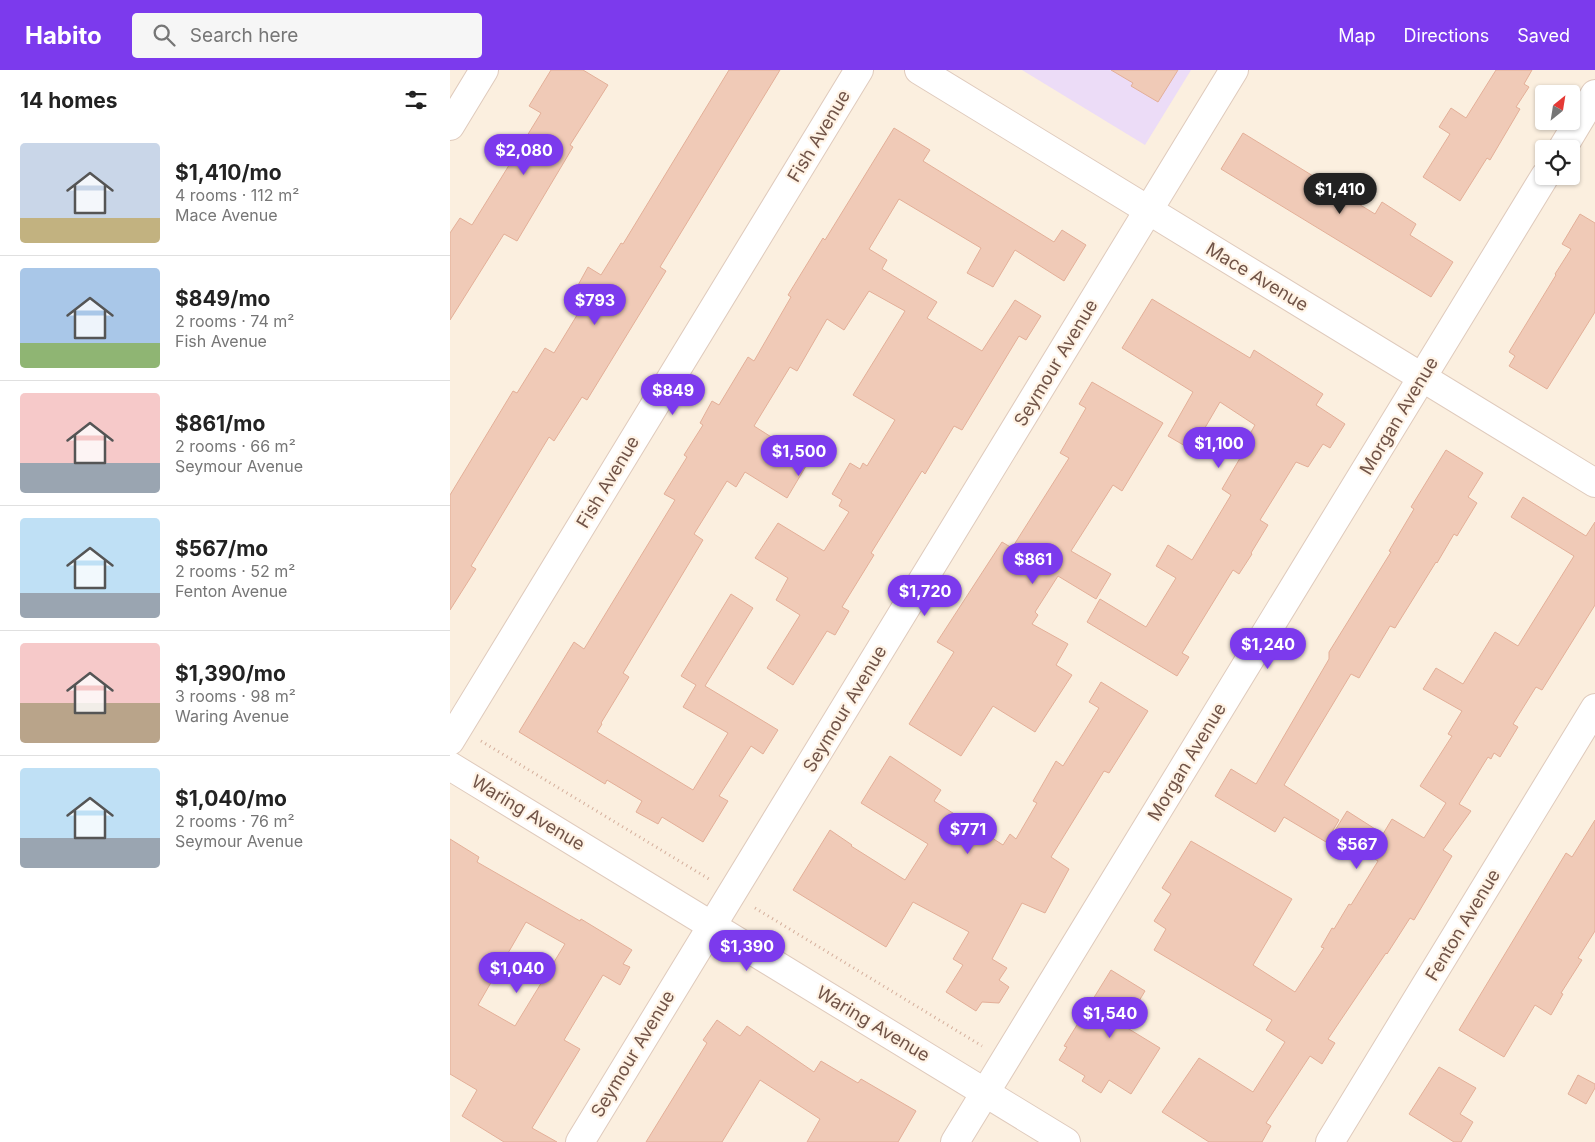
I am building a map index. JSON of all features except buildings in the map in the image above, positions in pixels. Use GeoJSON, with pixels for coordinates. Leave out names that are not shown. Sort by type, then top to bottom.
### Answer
{"type":"FeatureCollection","features":[{"type":"Feature","properties":{"kind":"street"},"geometry":{"type":"LineString","coordinates":[[450,126],[484,70]]}},
{"type":"Feature","properties":{"kind":"street","name":"Fish Avenue"},"geometry":{"type":"LineString","coordinates":[[463,739],[860,70]]}},
{"type":"Feature","properties":{"kind":"street","name":"Mace Avenue"},"geometry":{"type":"LineString","coordinates":[[919,70],[1595,483]]}},
{"type":"Feature","properties":{"kind":"street","name":"Seymour Avenue"},"geometry":{"type":"LineString","coordinates":[[580,1142],[1234,70]]}},
{"type":"Feature","properties":{"kind":"street"},"geometry":{"type":"LineString","coordinates":[[1567,140],[1595,94]]}},
{"type":"Feature","properties":{"kind":"street","name":"Morgan Avenue"},"geometry":{"type":"LineString","coordinates":[[955,1142],[1539,185]]}},
{"type":"Feature","properties":{"kind":"street","name":"Fenton Avenue"},"geometry":{"type":"LineString","coordinates":[[1330,1142],[1595,708]]}},
{"type":"Feature","properties":{"kind":"street","name":"Waring Avenue"},"geometry":{"type":"LineString","coordinates":[[450,766],[1066,1142]]}},
{"type":"Feature","properties":{"kind":"path"},"geometry":{"type":"LineString","coordinates":[[463,739],[716,883]]}},
{"type":"Feature","properties":{"kind":"path"},"geometry":{"type":"LineString","coordinates":[[750,905],[988,1049]]}},
{"type":"Feature","properties":{"kind":"shaded area"},"geometry":{"type":"Polygon","coordinates":[[[1022,70],[1191,70],[1145,145],[1022,70]]]}}]}
